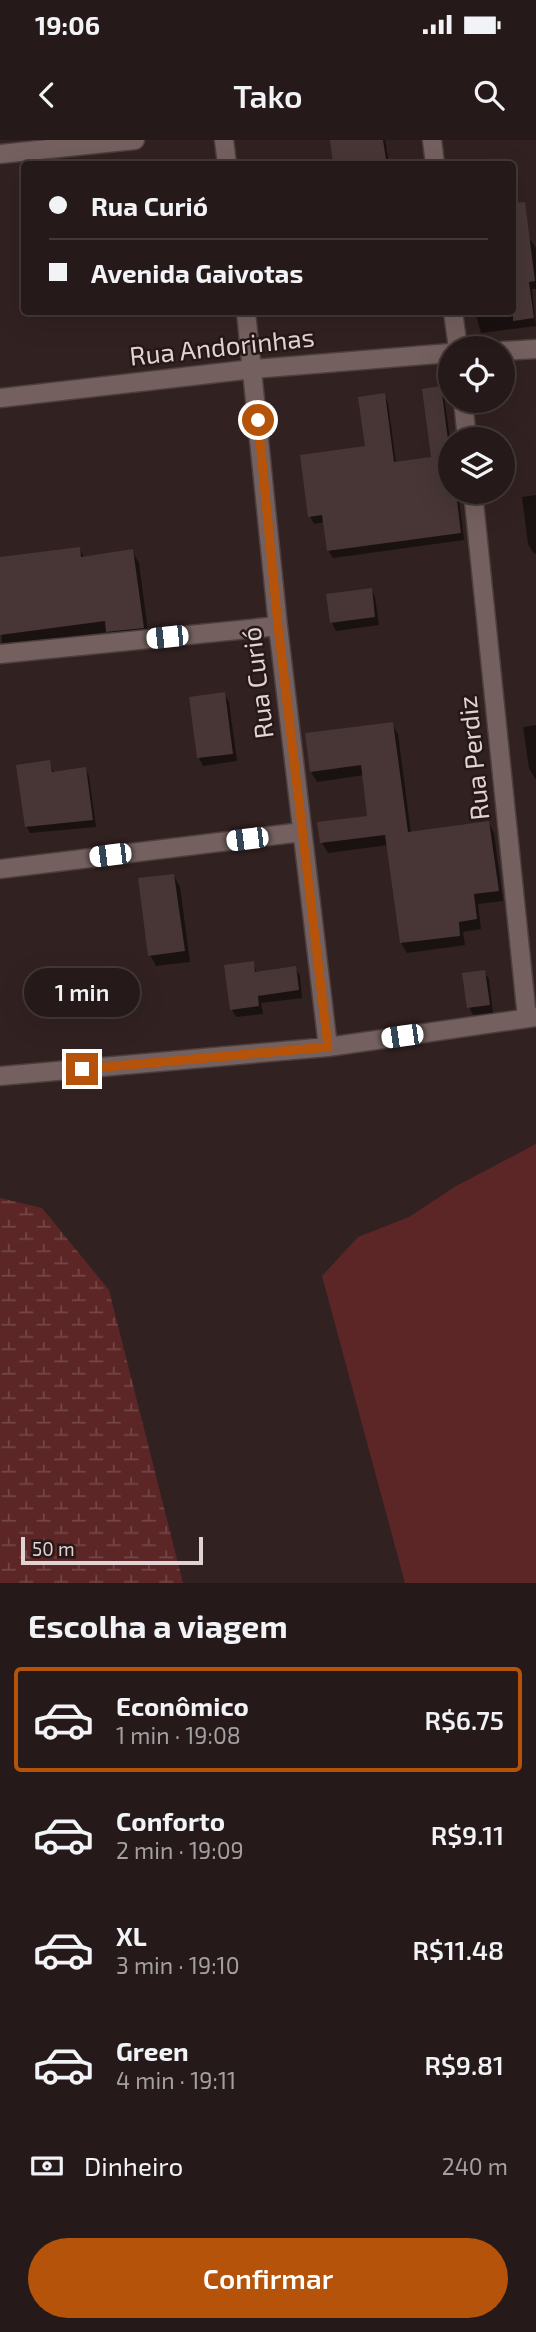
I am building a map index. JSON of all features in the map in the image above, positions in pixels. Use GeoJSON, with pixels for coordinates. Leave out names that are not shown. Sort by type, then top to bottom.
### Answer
{"type":"FeatureCollection","features":[{"type":"Feature","properties":{"kind":"street"},"geometry":{"type":"LineString","coordinates":[[0,155],[135,140]]}},
{"type":"Feature","properties":{"kind":"street"},"geometry":{"type":"LineString","coordinates":[[224,140],[227,161]]}},
{"type":"Feature","properties":{"kind":"street"},"geometry":{"type":"LineString","coordinates":[[432,140],[435,161]]}},
{"type":"Feature","properties":{"kind":"street","name":"Rua Curió"},"geometry":{"type":"LineString","coordinates":[[246,315],[278,626],[328,1047]]}},
{"type":"Feature","properties":{"kind":"street"},"geometry":{"type":"LineString","coordinates":[[453,315],[456,336]]}},
{"type":"Feature","properties":{"kind":"street"},"geometry":{"type":"LineString","coordinates":[[515,350],[536,349]]}},
{"type":"Feature","properties":{"kind":"street","name":"Rua Andorinhas"},"geometry":{"type":"LineString","coordinates":[[0,398],[253,369],[438,354]]}},
{"type":"Feature","properties":{"kind":"street","name":"Rua Perdiz"},"geometry":{"type":"LineString","coordinates":[[474,504],[531,1018]]}},
{"type":"Feature","properties":{"kind":"street"},"geometry":{"type":"LineString","coordinates":[[0,654],[278,626]]}},
{"type":"Feature","properties":{"kind":"street"},"geometry":{"type":"LineString","coordinates":[[0,869],[302,832]]}},
{"type":"Feature","properties":{"kind":"street"},"geometry":{"type":"LineString","coordinates":[[0,1076],[328,1047],[531,1018]]}},
{"type":"Feature","properties":{"kind":"green space"},"geometry":{"type":"Polygon","coordinates":[[[536,1144],[536,1583],[405,1583],[322,1276],[358,1237],[409,1217],[456,1186],[536,1144]]]}},
{"type":"Feature","properties":{"kind":"green space"},"geometry":{"type":"Polygon","coordinates":[[[0,1198],[42,1208],[109,1290],[183,1583],[0,1583],[0,1198]]]}},
{"type":"Feature","properties":{"kind":"building"},"geometry":{"type":"Polygon","coordinates":[[[330,140],[383,140],[386,159],[333,161],[330,140]]]}},
{"type":"Feature","properties":{"kind":"building"},"geometry":{"type":"Polygon","coordinates":[[[525,202],[535,281],[529,282],[534,318],[513,321],[513,315],[516,315],[516,203],[525,202]]]}},
{"type":"Feature","properties":{"kind":"building"},"geometry":{"type":"Polygon","coordinates":[[[438,386],[438,413],[445,413],[446,427],[438,427],[438,504],[457,504],[461,533],[327,551],[322,515],[308,517],[300,455],[365,446],[358,397],[385,393],[394,462],[431,457],[422,389],[438,386]]]}},
{"type":"Feature","properties":{"kind":"building"},"geometry":{"type":"Polygon","coordinates":[[[80,547],[81,557],[133,549],[144,628],[106,632],[105,621],[0,635],[0,557],[80,547]]]}},
{"type":"Feature","properties":{"kind":"building"},"geometry":{"type":"Polygon","coordinates":[[[372,588],[375,617],[330,623],[326,594],[372,588]]]}},
{"type":"Feature","properties":{"kind":"building"},"geometry":{"type":"Polygon","coordinates":[[[225,692],[233,754],[197,758],[189,697],[225,692]]]}},
{"type":"Feature","properties":{"kind":"building"},"geometry":{"type":"Polygon","coordinates":[[[393,722],[408,832],[489,821],[499,891],[474,894],[477,919],[459,922],[460,936],[400,943],[385,835],[320,843],[317,822],[367,816],[361,765],[310,772],[305,733],[393,722]]]}},
{"type":"Feature","properties":{"kind":"building"},"geometry":{"type":"Polygon","coordinates":[[[50,760],[52,772],[86,767],[93,820],[25,827],[16,765],[50,760]]]}},
{"type":"Feature","properties":{"kind":"building"},"geometry":{"type":"Polygon","coordinates":[[[174,874],[185,951],[148,956],[138,878],[174,874]]]}},
{"type":"Feature","properties":{"kind":"building"},"geometry":{"type":"Polygon","coordinates":[[[254,961],[255,972],[296,966],[299,990],[258,996],[259,1006],[230,1010],[224,965],[254,961]]]}},
{"type":"Feature","properties":{"kind":"building"},"geometry":{"type":"Polygon","coordinates":[[[485,970],[490,1005],[467,1008],[462,973],[485,970]]]}},
{"type":"Feature","properties":{"kind":"route"},"geometry":{"type":"LineString","coordinates":[[82,1069],[328,1047],[278,626],[258,420]]}}]}
